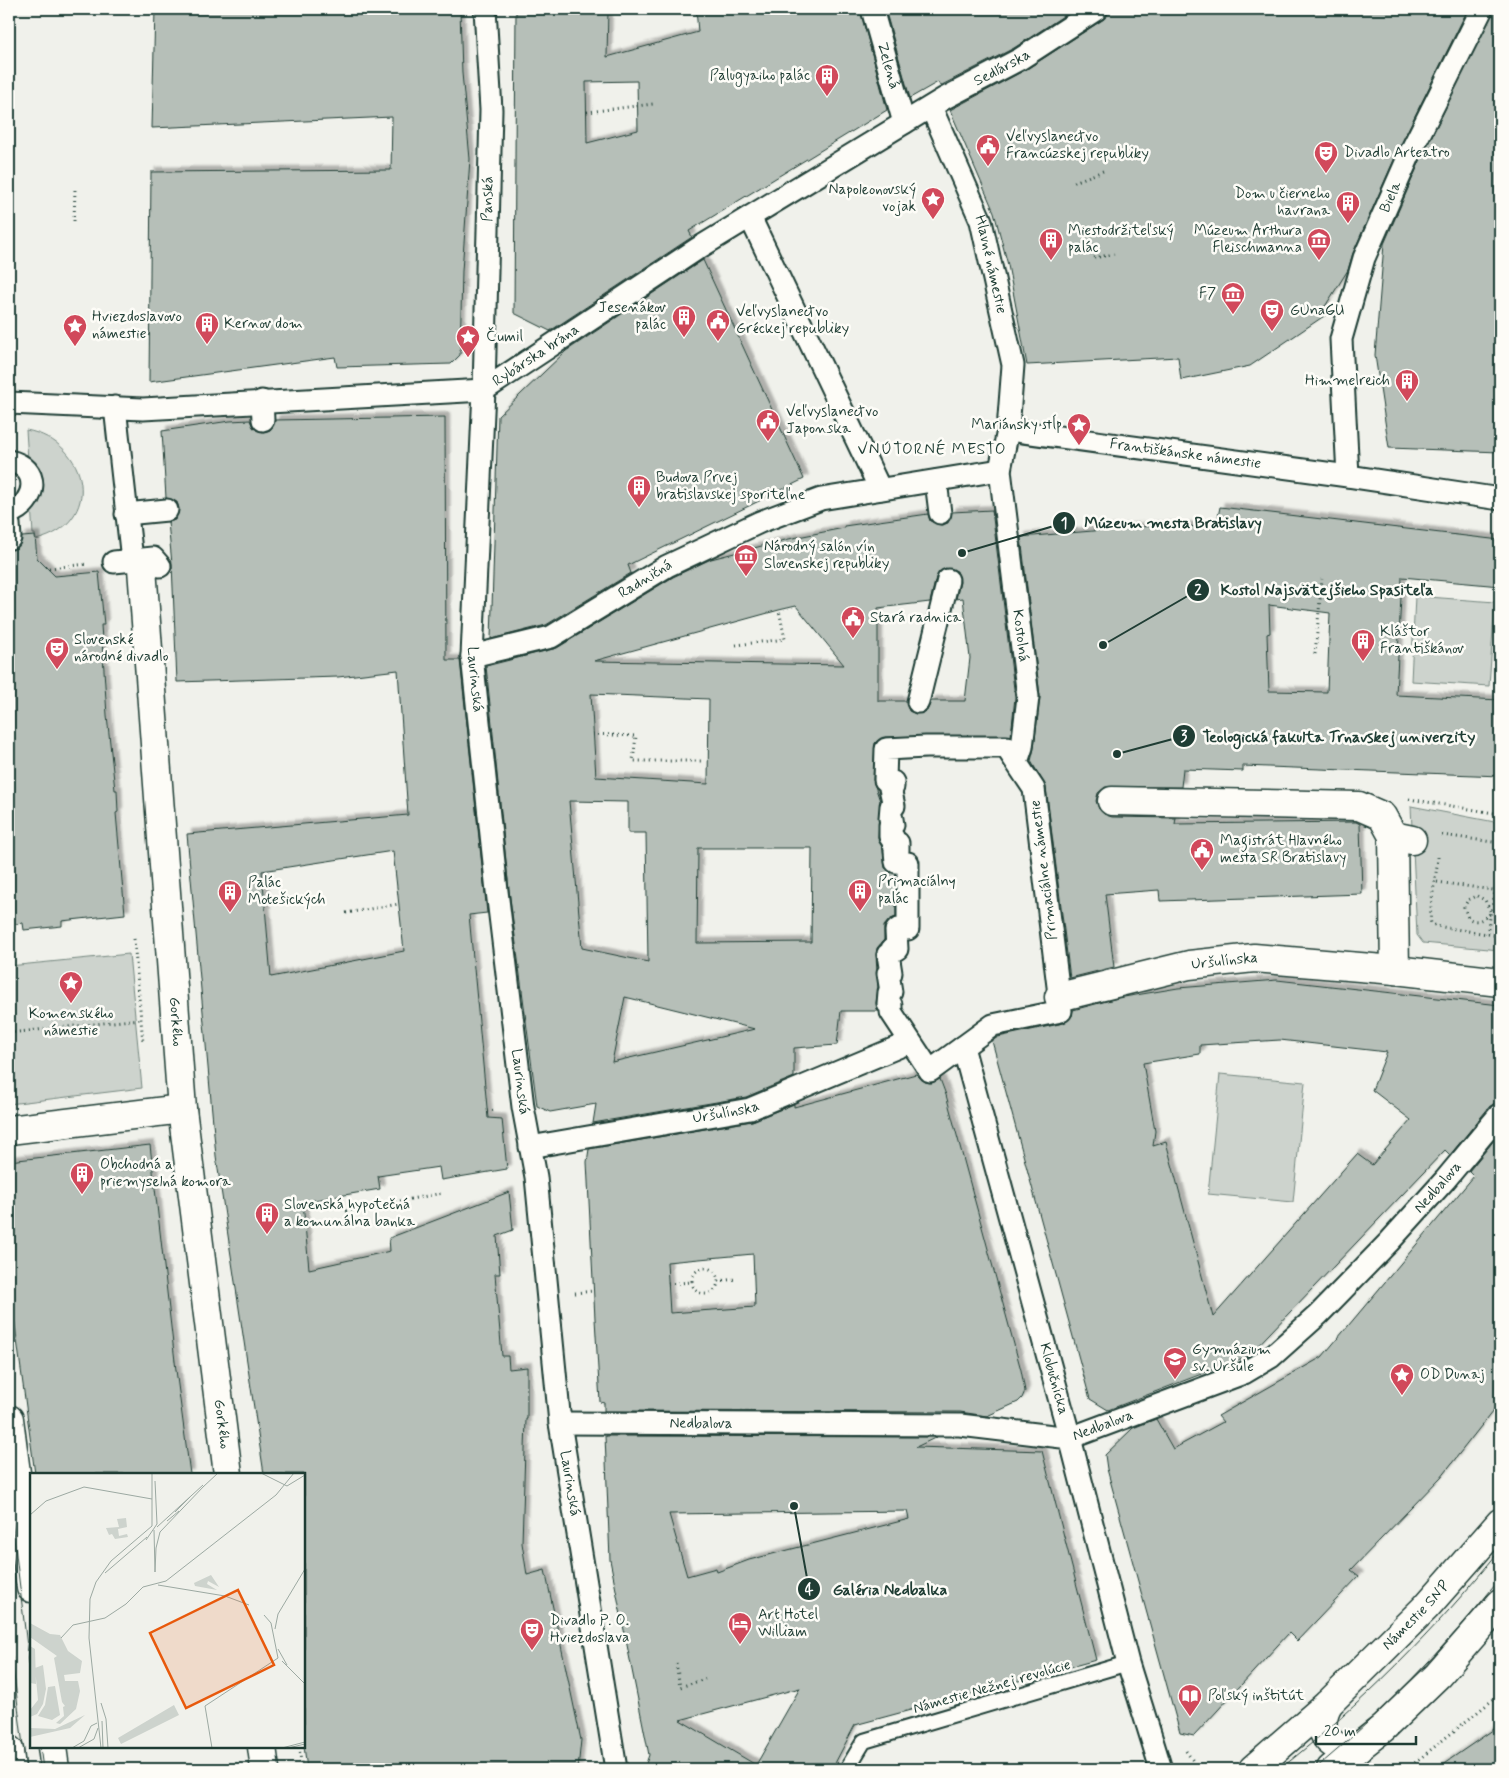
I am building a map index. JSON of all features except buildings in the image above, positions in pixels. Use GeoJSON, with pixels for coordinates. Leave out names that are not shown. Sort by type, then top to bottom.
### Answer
{"type":"FeatureCollection","features":[{"type":"Feature","properties":{"kind":"street","name":"Panská"},"geometry":{"type":"LineString","coordinates":[[484,390],[490,110],[485,9]]}},
{"type":"Feature","properties":{"kind":"street","name":"Zelená"},"geometry":{"type":"LineString","coordinates":[[872,9],[904,123]]}},
{"type":"Feature","properties":{"kind":"street","name":"Sedlárska"},"geometry":{"type":"LineString","coordinates":[[904,123],[930,106],[1020,59],[1098,9]]}},
{"type":"Feature","properties":{"kind":"street","name":"Biela"},"geometry":{"type":"LineString","coordinates":[[1348,476],[1341,339],[1364,258],[1412,149],[1482,9]]}},
{"type":"Feature","properties":{"kind":"street","name":"Hlavné námestie"},"geometry":{"type":"LineString","coordinates":[[930,106],[981,221],[1013,365],[1016,431],[1000,470],[1006,509]]}},
{"type":"Feature","properties":{"kind":"street"},"geometry":{"type":"LineString","coordinates":[[904,123],[750,217],[880,490],[1000,470]]}},
{"type":"Feature","properties":{"kind":"street","name":"Rybárska brána"},"geometry":{"type":"LineString","coordinates":[[115,407],[262,410],[484,390],[697,249],[750,217]]}},
{"type":"Feature","properties":{"kind":"street","name":"Laurinská"},"geometry":{"type":"LineString","coordinates":[[484,390],[472,656],[522,1107],[536,1177],[560,1423],[616,1769]]}},
{"type":"Feature","properties":{"kind":"street"},"geometry":{"type":"LineString","coordinates":[[9,403],[115,407],[126,514],[138,563]]}},
{"type":"Feature","properties":{"kind":"street","name":"Františkánske námestie"},"geometry":{"type":"LineString","coordinates":[[1016,431],[1348,476],[1500,499]]}},
{"type":"Feature","properties":{"kind":"street"},"geometry":{"type":"LineString","coordinates":[[9,461],[16,462],[25,469],[32,479],[32,490],[28,502],[19,510],[9,513]]}},
{"type":"Feature","properties":{"kind":"street"},"geometry":{"type":"LineString","coordinates":[[936,481],[940,513]]}},
{"type":"Feature","properties":{"kind":"street","name":"Radničná"},"geometry":{"type":"LineString","coordinates":[[472,656],[551,637],[667,566],[760,522],[821,499],[880,490]]}},
{"type":"Feature","properties":{"kind":"street","name":"Kostolná"},"geometry":{"type":"LineString","coordinates":[[1006,509],[1028,697],[1022,747],[1017,762]]}},
{"type":"Feature","properties":{"kind":"street"},"geometry":{"type":"LineString","coordinates":[[126,514],[167,510]]}},
{"type":"Feature","properties":{"kind":"street","name":"Gorkého"},"geometry":{"type":"LineString","coordinates":[[138,563],[182,1109],[228,1473]]}},
{"type":"Feature","properties":{"kind":"street"},"geometry":{"type":"LineString","coordinates":[[918,702],[948,580]]}},
{"type":"Feature","properties":{"kind":"street","name":"Primaciálne námestie"},"geometry":{"type":"LineString","coordinates":[[1006,747],[1017,762],[1034,789],[1061,1011],[993,1026],[930,1071],[891,1012],[891,1005],[888,1004],[889,992],[891,992],[888,954],[891,954],[892,949],[897,949],[896,931],[908,929],[908,864],[896,862],[895,851],[898,851],[898,843],[893,843],[893,838],[890,837],[890,825],[893,825],[890,818],[891,806],[894,806],[890,788],[893,787],[893,782],[885,780],[886,749],[1006,747]]}},
{"type":"Feature","properties":{"kind":"street"},"geometry":{"type":"LineString","coordinates":[[1112,802],[1359,806],[1382,816],[1402,838],[1395,970]]}},
{"type":"Feature","properties":{"kind":"street","name":"Uršulínska"},"geometry":{"type":"LineString","coordinates":[[1059,997],[1189,965],[1235,959],[1274,958],[1500,982]]}},
{"type":"Feature","properties":{"kind":"street","name":"Uršulínska"},"geometry":{"type":"LineString","coordinates":[[530,1147],[750,1109],[910,1042]]}},
{"type":"Feature","properties":{"kind":"street","name":"Klobučnícka"},"geometry":{"type":"LineString","coordinates":[[963,1047],[1070,1438],[1128,1663],[1161,1769]]}},
{"type":"Feature","properties":{"kind":"street"},"geometry":{"type":"LineString","coordinates":[[9,1130],[182,1109]]}},
{"type":"Feature","properties":{"kind":"street","name":"Nedbalova"},"geometry":{"type":"LineString","coordinates":[[560,1423],[960,1425],[1070,1438],[1244,1373],[1271,1357],[1318,1315],[1389,1242],[1445,1180],[1500,1114]]}},
{"type":"Feature","properties":{"kind":"street"},"geometry":{"type":"LineString","coordinates":[[9,1419],[30,1580]]}},
{"type":"Feature","properties":{"kind":"street","name":"Námestie SNP"},"geometry":{"type":"LineString","coordinates":[[1253,1769],[1328,1704],[1426,1607],[1500,1523]]}},
{"type":"Feature","properties":{"kind":"street"},"geometry":{"type":"LineString","coordinates":[[1331,1769],[1382,1728],[1438,1675],[1500,1604]]}},
{"type":"Feature","properties":{"kind":"street"},"geometry":{"type":"LineString","coordinates":[[1328,1704],[1322,1718],[1323,1732],[1330,1742],[1347,1751],[1358,1747]]}},
{"type":"Feature","properties":{"kind":"street"},"geometry":{"type":"LineString","coordinates":[[52,1748],[55,1769]]}},
{"type":"Feature","properties":{"kind":"street"},"geometry":{"type":"LineString","coordinates":[[262,1748],[265,1769]]}},
{"type":"Feature","properties":{"kind":"street"},"geometry":{"type":"LineString","coordinates":[[9,1750],[11,1769]]}},
{"type":"Feature","properties":{"kind":"lane","name":"Námestie Nežnej revolúcie"},"geometry":{"type":"LineString","coordinates":[[847,1769],[864,1741],[1128,1663]]}},
{"type":"Feature","properties":{"kind":"lane"},"geometry":{"type":"LineString","coordinates":[[1324,1769],[1358,1747]]}},
{"type":"Feature","properties":{"kind":"path"},"geometry":{"type":"LineString","coordinates":[[587,112],[653,104]]}},
{"type":"Feature","properties":{"kind":"path"},"geometry":{"type":"LineString","coordinates":[[1074,182],[1103,171]]}},
{"type":"Feature","properties":{"kind":"path"},"geometry":{"type":"LineString","coordinates":[[74,221],[75,189]]}},
{"type":"Feature","properties":{"kind":"path"},"geometry":{"type":"LineString","coordinates":[[1094,258],[1114,254]]}},
{"type":"Feature","properties":{"kind":"path"},"geometry":{"type":"LineString","coordinates":[[49,568],[138,563]]}},
{"type":"Feature","properties":{"kind":"path"},"geometry":{"type":"LineString","coordinates":[[1314,654],[1322,579]]}},
{"type":"Feature","properties":{"kind":"path"},"geometry":{"type":"LineString","coordinates":[[736,645],[785,639],[778,610]]}},
{"type":"Feature","properties":{"kind":"path"},"geometry":{"type":"LineString","coordinates":[[593,734],[636,736],[633,760],[704,761]]}},
{"type":"Feature","properties":{"kind":"path"},"geometry":{"type":"LineString","coordinates":[[1408,799],[1500,814]]}},
{"type":"Feature","properties":{"kind":"path"},"geometry":{"type":"LineString","coordinates":[[1439,837],[1448,835],[1500,842]]}},
{"type":"Feature","properties":{"kind":"path"},"geometry":{"type":"LineString","coordinates":[[1438,855],[1436,882],[1430,913],[1433,925],[1500,936]]}},
{"type":"Feature","properties":{"kind":"path"},"geometry":{"type":"LineString","coordinates":[[1487,934],[1498,891],[1500,864]]}},
{"type":"Feature","properties":{"kind":"path"},"geometry":{"type":"LineString","coordinates":[[1436,882],[1498,891]]}},
{"type":"Feature","properties":{"kind":"path"},"geometry":{"type":"LineString","coordinates":[[1477,896],[1478,888]]}},
{"type":"Feature","properties":{"kind":"path"},"geometry":{"type":"LineString","coordinates":[[1477,896],[1485,900],[1491,913]]}},
{"type":"Feature","properties":{"kind":"path"},"geometry":{"type":"LineString","coordinates":[[1477,896],[1466,903],[1464,911],[1468,918],[1479,921],[1491,913]]}},
{"type":"Feature","properties":{"kind":"path"},"geometry":{"type":"LineString","coordinates":[[346,913],[399,904]]}},
{"type":"Feature","properties":{"kind":"path"},"geometry":{"type":"LineString","coordinates":[[134,940],[144,1047]]}},
{"type":"Feature","properties":{"kind":"path"},"geometry":{"type":"LineString","coordinates":[[9,1033],[141,1019]]}},
{"type":"Feature","properties":{"kind":"path"},"geometry":{"type":"LineString","coordinates":[[346,1211],[443,1193]]}},
{"type":"Feature","properties":{"kind":"path"},"geometry":{"type":"LineString","coordinates":[[704,1268],[712,1270],[718,1281],[716,1290],[703,1295],[694,1291],[691,1282],[693,1274],[704,1268]]}},
{"type":"Feature","properties":{"kind":"path"},"geometry":{"type":"LineString","coordinates":[[718,1281],[736,1279]]}},
{"type":"Feature","properties":{"kind":"path"},"geometry":{"type":"LineString","coordinates":[[668,1284],[691,1282]]}},
{"type":"Feature","properties":{"kind":"path"},"geometry":{"type":"LineString","coordinates":[[676,1662],[680,1687],[705,1679]]}},
{"type":"Feature","properties":{"kind":"path"},"geometry":{"type":"LineString","coordinates":[[1407,1769],[1500,1694]]}},
{"type":"Feature","properties":{"kind":"path"},"geometry":{"type":"LineString","coordinates":[[299,1748],[302,1769]]}},
{"type":"Feature","properties":{"kind":"shaded area"},"geometry":{"type":"Polygon","coordinates":[[[26,430],[48,437],[64,450],[75,466],[81,483],[80,501],[73,517],[58,531],[36,540],[35,534],[33,534],[26,430]]]}},
{"type":"Feature","properties":{"kind":"shaded area"},"geometry":{"type":"Polygon","coordinates":[[[1415,596],[1495,602],[1489,686],[1411,681],[1415,596]]]}},
{"type":"Feature","properties":{"kind":"shaded area"},"geometry":{"type":"Polygon","coordinates":[[[1411,806],[1500,823],[1500,950],[1423,943],[1417,935],[1411,806]]]}},
{"type":"Feature","properties":{"kind":"shaded area"},"geometry":{"type":"Polygon","coordinates":[[[129,954],[142,1088],[9,1104],[9,966],[129,954]]]}},
{"type":"Feature","properties":{"kind":"shaded area"},"geometry":{"type":"Polygon","coordinates":[[[1220,1074],[1305,1082],[1293,1202],[1208,1194],[1220,1074]]]}},
{"type":"Feature","properties":{"kind":"tram line"},"geometry":{"type":"LineString","coordinates":[[9,1497],[30,1671]]}},
{"type":"Feature","properties":{"kind":"tram line"},"geometry":{"type":"LineString","coordinates":[[1280,1769],[1310,1745],[1396,1666],[1450,1609],[1500,1550]]}},
{"type":"Feature","properties":{"kind":"tram line"},"geometry":{"type":"LineString","coordinates":[[1315,1769],[1340,1748],[1412,1679],[1500,1579]]}},
{"type":"Feature","properties":{"kind":"tram line"},"geometry":{"type":"LineString","coordinates":[[9,1636],[26,1769]]}},
{"type":"Feature","properties":{"kind":"tram line"},"geometry":{"type":"LineString","coordinates":[[40,1748],[43,1769]]}},
{"type":"Feature","properties":{"kind":"place","name":"Palugyaiho palác"},"geometry":{"type":"Point","coordinates":[827,97]}},
{"type":"Feature","properties":{"kind":"place","name":"Veľvyslanectvo Francúzskej republiky"},"geometry":{"type":"Point","coordinates":[988,167]}},
{"type":"Feature","properties":{"kind":"place","name":"Divadlo Arteatro"},"geometry":{"type":"Point","coordinates":[1326,174]}},
{"type":"Feature","properties":{"kind":"place","name":"Napoleonovský vojak"},"geometry":{"type":"Point","coordinates":[933,220]}},
{"type":"Feature","properties":{"kind":"place","name":"Dom u čierneho havrana"},"geometry":{"type":"Point","coordinates":[1348,224]}},
{"type":"Feature","properties":{"kind":"place","name":"Miestodržiteľský palác"},"geometry":{"type":"Point","coordinates":[1051,261]}},
{"type":"Feature","properties":{"kind":"place","name":"Múzeum Arthura Fleischmanna"},"geometry":{"type":"Point","coordinates":[1319,261]}},
{"type":"Feature","properties":{"kind":"place","name":"F7"},"geometry":{"type":"Point","coordinates":[1233,315]}},
{"type":"Feature","properties":{"kind":"place","name":"GUnaGU"},"geometry":{"type":"Point","coordinates":[1272,332]}},
{"type":"Feature","properties":{"kind":"place","name":"Jesenákov palác"},"geometry":{"type":"Point","coordinates":[684,338]}},
{"type":"Feature","properties":{"kind":"place","name":"Veľvyslanectvo Gréckej republiky"},"geometry":{"type":"Point","coordinates":[718,342]}},
{"type":"Feature","properties":{"kind":"place","name":"Kernov dom"},"geometry":{"type":"Point","coordinates":[207,345]}},
{"type":"Feature","properties":{"kind":"place","name":"Hviezdoslavovo námestie"},"geometry":{"type":"Point","coordinates":[75,347]}},
{"type":"Feature","properties":{"kind":"place","name":"Čumil"},"geometry":{"type":"Point","coordinates":[468,358]}},
{"type":"Feature","properties":{"kind":"place","name":"Himmelreich"},"geometry":{"type":"Point","coordinates":[1407,402]}},
{"type":"Feature","properties":{"kind":"place","name":"Veľvyslanectvo Japonska"},"geometry":{"type":"Point","coordinates":[768,442]}},
{"type":"Feature","properties":{"kind":"place","name":"Mariánsky stĺp"},"geometry":{"type":"Point","coordinates":[1079,446]}},
{"type":"Feature","properties":{"kind":"place","name":"Budova Prvej bratislavskej sporiteľne"},"geometry":{"type":"Point","coordinates":[639,508]}},
{"type":"Feature","properties":{"kind":"place","name":"Múzeum mesta Bratislavy"},"geometry":{"type":"Point","coordinates":[962,553]}},
{"type":"Feature","properties":{"kind":"place","name":"Národný salón vín Slovenskej republiky"},"geometry":{"type":"Point","coordinates":[746,577]}},
{"type":"Feature","properties":{"kind":"place","name":"Stará radnica"},"geometry":{"type":"Point","coordinates":[853,639]}},
{"type":"Feature","properties":{"kind":"place","name":"Kostol Najsvätejšieho Spasiteľa"},"geometry":{"type":"Point","coordinates":[1103,645]}},
{"type":"Feature","properties":{"kind":"place","name":"Kláštor Františkánov"},"geometry":{"type":"Point","coordinates":[1363,662]}},
{"type":"Feature","properties":{"kind":"place","name":"Slovenské národné divadlo"},"geometry":{"type":"Point","coordinates":[57,670]}},
{"type":"Feature","properties":{"kind":"place","name":"Teologická fakulta Trnavskej univerzity"},"geometry":{"type":"Point","coordinates":[1117,754]}},
{"type":"Feature","properties":{"kind":"place","name":"Magistrát Hlavného mesta SR Bratislavy"},"geometry":{"type":"Point","coordinates":[1202,871]}},
{"type":"Feature","properties":{"kind":"place","name":"Primaciálny palác"},"geometry":{"type":"Point","coordinates":[860,912]}},
{"type":"Feature","properties":{"kind":"place","name":"Palác Motešických"},"geometry":{"type":"Point","coordinates":[230,913]}},
{"type":"Feature","properties":{"kind":"place","name":"Komenského námestie"},"geometry":{"type":"Point","coordinates":[71,1004]}},
{"type":"Feature","properties":{"kind":"place","name":"Obchodná a priemyselná komora"},"geometry":{"type":"Point","coordinates":[82,1195]}},
{"type":"Feature","properties":{"kind":"place","name":"Slovenská hypotečná a komunálna banka"},"geometry":{"type":"Point","coordinates":[267,1235]}},
{"type":"Feature","properties":{"kind":"place","name":"Gymnázium sv. Uršule"},"geometry":{"type":"Point","coordinates":[1175,1380]}},
{"type":"Feature","properties":{"kind":"place","name":"OD Dunaj"},"geometry":{"type":"Point","coordinates":[1402,1396]}},
{"type":"Feature","properties":{"kind":"place","name":"Galéria Nedbalka"},"geometry":{"type":"Point","coordinates":[794,1506]}},
{"type":"Feature","properties":{"kind":"place","name":"Art Hotel William"},"geometry":{"type":"Point","coordinates":[740,1645]}},
{"type":"Feature","properties":{"kind":"place","name":"Divadlo P. O. Hviezdoslava"},"geometry":{"type":"Point","coordinates":[532,1651]}},
{"type":"Feature","properties":{"kind":"place","name":"Poľský inštitút"},"geometry":{"type":"Point","coordinates":[1190,1717]}},
{"type":"Feature","properties":{"kind":"district","name":"VNÚTORNÉ MESTO"},"geometry":{"type":"Point","coordinates":[932,449]}}]}
